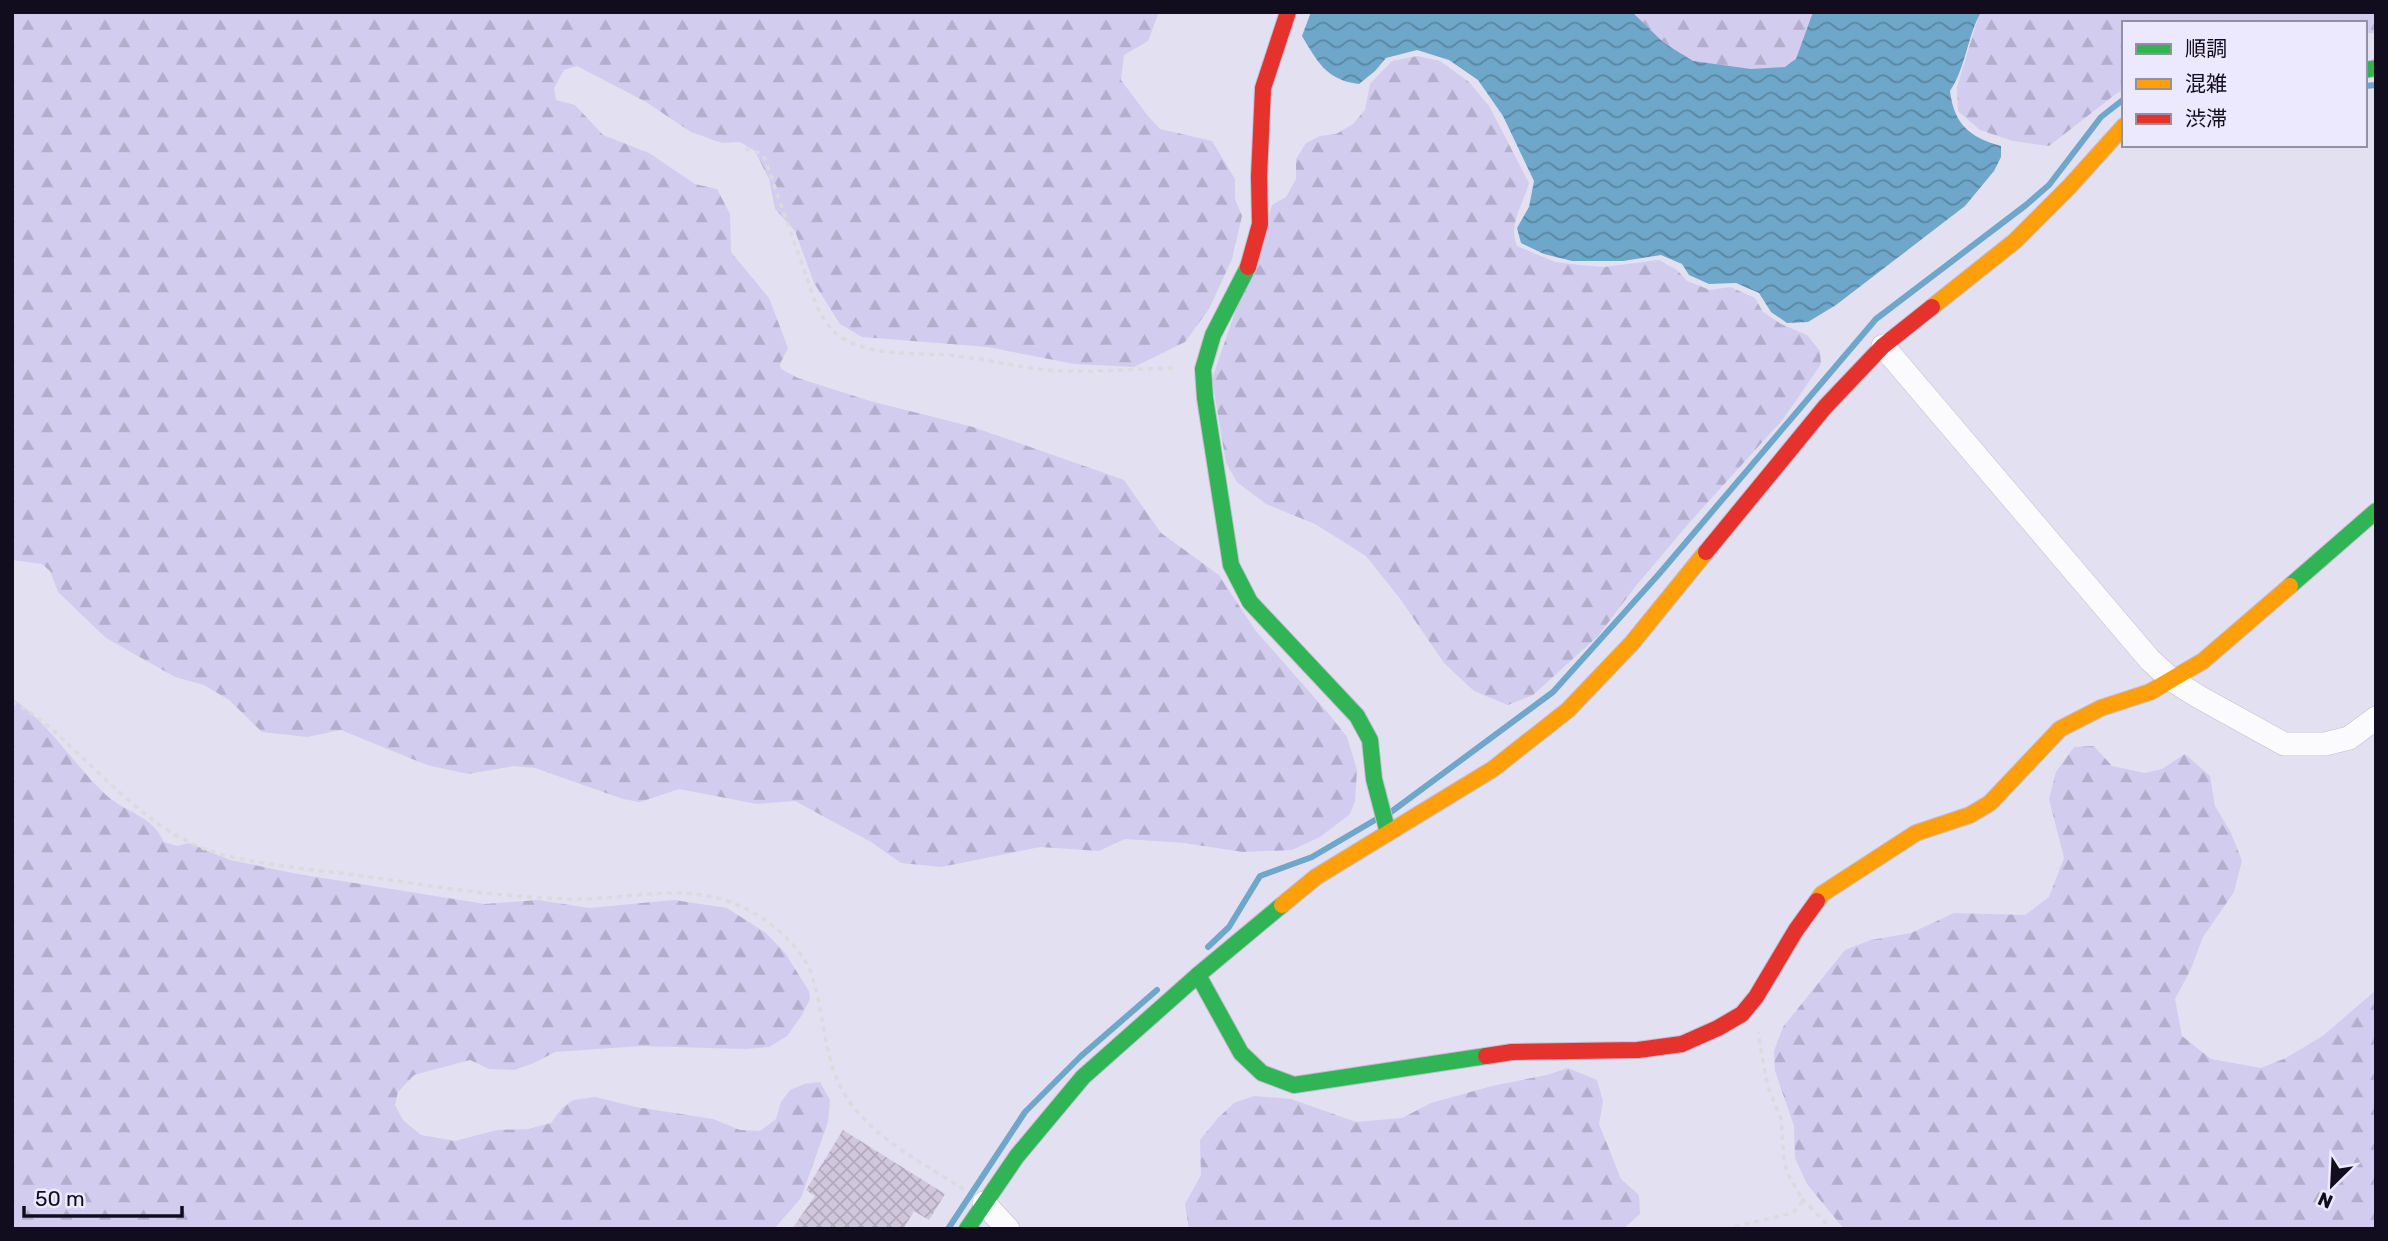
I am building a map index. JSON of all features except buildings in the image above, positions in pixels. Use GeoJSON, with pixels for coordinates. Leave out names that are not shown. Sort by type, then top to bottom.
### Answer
{"type":"FeatureCollection","features":[{"type":"Feature","properties":{"kind":"street"},"geometry":{"type":"LineString","coordinates":[[1289,12],[1264,88],[1259,177],[1260,224],[1250,262],[1213,335],[1203,369],[1205,398],[1231,565],[1250,602],[1356,716],[1370,740],[1374,779],[1385,820]]}},
{"type":"Feature","properties":{"kind":"street"},"geometry":{"type":"LineString","coordinates":[[967,1229],[1044,1121],[1083,1077],[1198,975],[1385,820],[1493,769],[1568,710],[1633,643],[1825,407],[1883,346],[2015,241],[2122,129]]}},
{"type":"Feature","properties":{"kind":"street"},"geometry":{"type":"LineString","coordinates":[[1883,346],[2150,660],[2172,680],[2284,744],[2325,744],[2349,738],[2376,718]]}},
{"type":"Feature","properties":{"kind":"street"},"geometry":{"type":"LineString","coordinates":[[1198,975],[1241,1053],[1262,1073],[1294,1085],[1512,1052],[1638,1050],[1682,1044],[1742,1014],[1822,894],[1916,833],[1970,816],[1990,803],[2060,729],[2101,708],[2150,692],[2203,661],[2376,511]]}},
{"type":"Feature","properties":{"kind":"street"},"geometry":{"type":"LineString","coordinates":[[984,1203],[998,1215],[1007,1229]]}},
{"type":"Feature","properties":{"kind":"path"},"geometry":{"type":"LineString","coordinates":[[745,149],[760,153],[765,159],[817,307],[827,325],[841,338],[859,346],[888,351],[951,356],[1047,370],[1088,372],[1203,369]]}},
{"type":"Feature","properties":{"kind":"path"},"geometry":{"type":"LineString","coordinates":[[12,702],[34,713],[136,808],[176,837],[221,854],[269,864],[474,893],[574,899],[684,891],[713,896],[741,906],[790,941],[810,971],[830,1065],[849,1101],[863,1119],[883,1137],[965,1190]]}},
{"type":"Feature","properties":{"kind":"path"},"geometry":{"type":"LineString","coordinates":[[1751,1003],[1764,1072],[1781,1119],[1784,1162],[1788,1174],[1801,1199],[1832,1229]]}},
{"type":"Feature","properties":{"kind":"path"},"geometry":{"type":"LineString","coordinates":[[1725,1229],[1788,1214],[1799,1208],[1801,1199]]}},
{"type":"Feature","properties":{"kind":"green space"},"geometry":{"type":"Polygon","coordinates":[[[12,12],[1159,12],[1148,41],[1124,55],[1121,80],[1160,129],[1212,141],[1235,179],[1235,199],[1242,216],[1232,259],[1209,309],[1185,342],[1134,367],[1074,364],[988,347],[862,337],[840,324],[814,283],[795,231],[775,209],[769,179],[755,151],[740,142],[722,143],[691,132],[646,102],[577,66],[564,70],[554,88],[556,100],[575,105],[603,135],[649,153],[695,184],[717,189],[730,214],[731,252],[769,298],[788,348],[780,364],[781,369],[798,378],[870,401],[973,427],[1124,480],[1161,533],[1219,575],[1255,630],[1347,737],[1357,770],[1355,801],[1350,814],[1320,837],[1292,850],[1243,852],[1184,843],[1125,839],[1099,851],[1040,847],[941,867],[901,863],[871,842],[795,801],[757,804],[679,789],[640,802],[623,799],[535,768],[514,766],[468,774],[427,765],[341,730],[307,737],[262,732],[229,700],[204,685],[175,677],[106,638],[58,592],[50,571],[42,564],[12,560],[12,12]]]}},
{"type":"Feature","properties":{"kind":"green space"},"geometry":{"type":"Polygon","coordinates":[[[1622,12],[1823,12],[1813,43],[1778,75],[1682,64],[1622,12]]]}},
{"type":"Feature","properties":{"kind":"green space"},"geometry":{"type":"Polygon","coordinates":[[[1980,12],[2376,12],[2376,33],[2367,33],[2367,21],[2122,21],[2122,91],[2049,146],[2013,141],[1980,130],[1958,111],[1957,87],[1980,12]]]}},
{"type":"Feature","properties":{"kind":"green space"},"geometry":{"type":"Polygon","coordinates":[[[1417,56],[1440,61],[1469,82],[1489,106],[1529,183],[1515,222],[1517,246],[1555,262],[1579,265],[1604,267],[1659,260],[1677,270],[1687,281],[1710,290],[1730,287],[1755,298],[1763,312],[1781,324],[1807,335],[1820,351],[1821,364],[1784,418],[1689,523],[1598,636],[1533,695],[1508,705],[1474,691],[1444,663],[1401,600],[1366,556],[1315,524],[1266,504],[1237,482],[1226,463],[1212,379],[1272,205],[1286,197],[1296,179],[1296,159],[1306,143],[1320,136],[1336,134],[1353,124],[1365,110],[1370,84],[1392,61],[1417,56]]]}},
{"type":"Feature","properties":{"kind":"green space"},"geometry":{"type":"Polygon","coordinates":[[[12,698],[50,732],[106,795],[146,820],[164,842],[177,846],[189,843],[230,860],[298,874],[485,904],[538,900],[589,908],[674,900],[727,908],[766,933],[785,953],[809,991],[810,999],[787,1036],[769,1047],[745,1049],[641,1046],[555,1052],[514,1070],[489,1069],[470,1060],[414,1075],[398,1092],[395,1105],[403,1120],[421,1135],[455,1141],[497,1130],[528,1129],[551,1123],[562,1108],[573,1100],[595,1097],[636,1107],[713,1119],[740,1130],[760,1131],[776,1119],[781,1102],[790,1090],[804,1084],[820,1082],[830,1100],[828,1122],[801,1198],[774,1229],[12,1229],[12,698]]]}},
{"type":"Feature","properties":{"kind":"green space"},"geometry":{"type":"Polygon","coordinates":[[[2094,746],[2112,766],[2145,773],[2162,769],[2185,754],[2210,776],[2215,806],[2231,833],[2242,861],[2234,892],[2203,937],[2191,969],[2175,999],[2182,1036],[2211,1059],[2261,1068],[2286,1058],[2324,1035],[2376,990],[2376,1229],[1844,1229],[1807,1184],[1795,1158],[1794,1126],[1775,1071],[1774,1051],[1783,1027],[1845,950],[1871,940],[1911,933],[1954,913],[2025,915],[2049,897],[2064,858],[2049,799],[2056,772],[2074,747],[2094,746]]]}},
{"type":"Feature","properties":{"kind":"green space"},"geometry":{"type":"Polygon","coordinates":[[[1568,1068],[1597,1080],[1603,1101],[1599,1124],[1621,1179],[1639,1195],[1640,1214],[1623,1229],[1189,1229],[1185,1204],[1201,1175],[1200,1140],[1234,1103],[1254,1096],[1291,1099],[1356,1122],[1402,1118],[1431,1103],[1568,1068]]]}},
{"type":"Feature","properties":{"kind":"water"},"geometry":{"type":"Polygon","coordinates":[[[1311,12],[1632,12],[1664,43],[1693,61],[1751,69],[1785,67],[1796,59],[1813,12],[1981,12],[1960,72],[1950,91],[1959,121],[1980,138],[2001,146],[2001,157],[1994,171],[1965,206],[1836,305],[1808,322],[1787,323],[1771,312],[1759,293],[1736,283],[1709,284],[1689,275],[1682,264],[1661,255],[1623,261],[1572,261],[1544,254],[1521,243],[1517,228],[1529,207],[1534,181],[1503,116],[1478,80],[1449,60],[1417,50],[1386,58],[1359,84],[1339,79],[1324,69],[1302,36],[1311,12]]]}},
{"type":"Feature","properties":{"kind":"waterway"},"geometry":{"type":"LineString","coordinates":[[2367,86],[2376,85]]}},
{"type":"Feature","properties":{"kind":"waterway"},"geometry":{"type":"LineString","coordinates":[[1391,812],[1553,692],[1659,574],[1876,319],[2049,185],[2101,117],[2122,101]]}},
{"type":"Feature","properties":{"kind":"waterway"},"geometry":{"type":"LineString","coordinates":[[1208,947],[1229,927],[1260,876],[1312,857],[1375,820]]}},
{"type":"Feature","properties":{"kind":"waterway"},"geometry":{"type":"LineString","coordinates":[[948,1229],[1025,1112],[1081,1056],[1157,990]]}},
{"type":"Feature","properties":{"kind":"traffic: fast"},"geometry":{"type":"LineString","coordinates":[[2367,70],[2376,68]]}},
{"type":"Feature","properties":{"kind":"traffic: fast"},"geometry":{"type":"LineString","coordinates":[[1248,267],[1213,335],[1203,369],[1205,398],[1231,565],[1250,602],[1357,716],[1370,740],[1374,779],[1388,833]]}},
{"type":"Feature","properties":{"kind":"traffic: fast"},"geometry":{"type":"LineString","coordinates":[[2290,586],[2376,511]]}},
{"type":"Feature","properties":{"kind":"traffic: fast"},"geometry":{"type":"LineString","coordinates":[[967,1229],[1017,1156],[1083,1077],[1282,905]]}},
{"type":"Feature","properties":{"kind":"traffic: fast"},"geometry":{"type":"LineString","coordinates":[[1198,975],[1241,1053],[1262,1073],[1294,1085],[1486,1056]]}},
{"type":"Feature","properties":{"kind":"traffic: slow"},"geometry":{"type":"LineString","coordinates":[[1932,307],[2015,241],[2122,128]]}},
{"type":"Feature","properties":{"kind":"traffic: slow"},"geometry":{"type":"LineString","coordinates":[[1282,905],[1316,877],[1493,769],[1568,710],[1632,643],[1706,552]]}},
{"type":"Feature","properties":{"kind":"traffic: slow"},"geometry":{"type":"LineString","coordinates":[[1817,901],[1822,894],[1916,833],[1970,815],[1990,803],[2060,729],[2101,708],[2150,692],[2203,661],[2290,586]]}},
{"type":"Feature","properties":{"kind":"traffic: jam"},"geometry":{"type":"LineString","coordinates":[[1248,267],[1260,224],[1263,88],[1288,12]]}},
{"type":"Feature","properties":{"kind":"traffic: jam"},"geometry":{"type":"LineString","coordinates":[[1706,552],[1825,407],[1883,346],[1932,307]]}},
{"type":"Feature","properties":{"kind":"traffic: jam"},"geometry":{"type":"LineString","coordinates":[[1486,1056],[1512,1052],[1638,1050],[1682,1044],[1718,1028],[1742,1014],[1756,997],[1796,930],[1817,901]]}}]}
